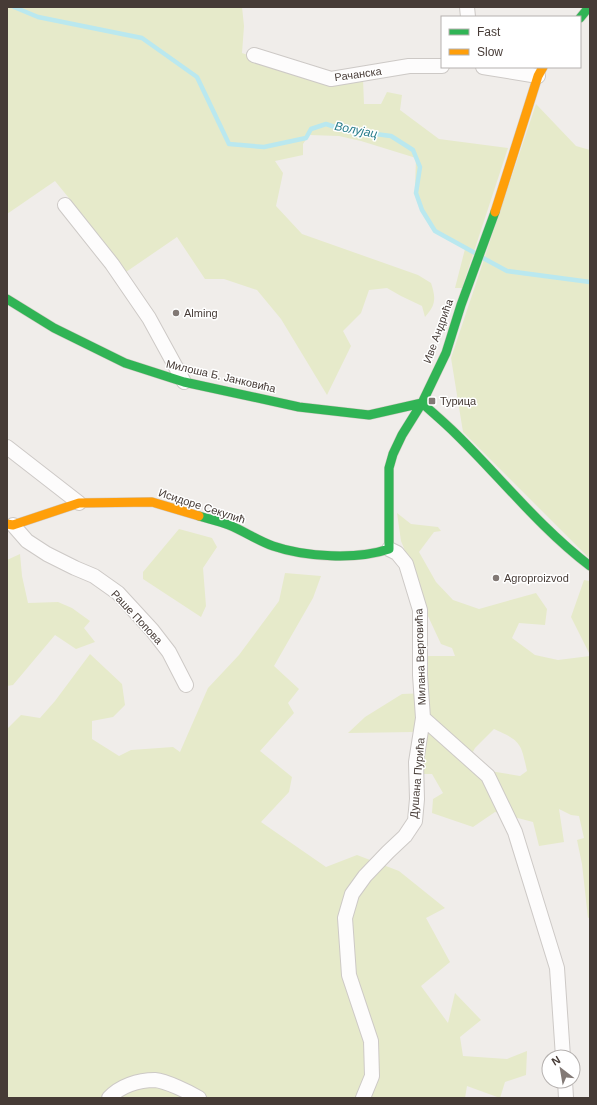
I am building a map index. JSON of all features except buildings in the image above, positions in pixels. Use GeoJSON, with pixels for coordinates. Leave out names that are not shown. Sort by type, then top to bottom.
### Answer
{"type":"FeatureCollection","features":[{"type":"Feature","properties":{"kind":"street"},"geometry":{"type":"LineString","coordinates":[[581,17],[589,7]]}},
{"type":"Feature","properties":{"kind":"street","name":"Рачанска"},"geometry":{"type":"LineString","coordinates":[[254,55],[331,79],[409,66],[441,66]]}},
{"type":"Feature","properties":{"kind":"street"},"geometry":{"type":"LineString","coordinates":[[494,68],[540,72]]}},
{"type":"Feature","properties":{"kind":"street","name":"Иве Андрића"},"geometry":{"type":"LineString","coordinates":[[422,403],[446,353],[461,305],[496,208],[540,72]]}},
{"type":"Feature","properties":{"kind":"street"},"geometry":{"type":"LineString","coordinates":[[65,205],[112,264],[149,318],[184,382]]}},
{"type":"Feature","properties":{"kind":"street","name":"Милоша Б. Јанковића"},"geometry":{"type":"LineString","coordinates":[[7,299],[54,328],[125,363],[184,382],[299,407],[368,415],[422,403]]}},
{"type":"Feature","properties":{"kind":"street"},"geometry":{"type":"LineString","coordinates":[[389,549],[389,468],[393,454],[402,435],[422,403],[456,434],[545,528],[590,566]]}},
{"type":"Feature","properties":{"kind":"street"},"geometry":{"type":"LineString","coordinates":[[7,447],[78,503]]}},
{"type":"Feature","properties":{"kind":"street","name":"Исидоре Секулић"},"geometry":{"type":"LineString","coordinates":[[10,524],[78,503],[152,502],[227,524],[274,546],[298,552],[340,556],[377,553],[389,549]]}},
{"type":"Feature","properties":{"kind":"street","name":"Раше Попова"},"geometry":{"type":"LineString","coordinates":[[10,524],[28,541],[47,554],[94,576],[118,593],[152,630],[169,652],[186,685]]}},
{"type":"Feature","properties":{"kind":"street","name":"Милана Верговића"},"geometry":{"type":"LineString","coordinates":[[389,549],[397,553],[406,564],[420,610],[420,675],[423,718],[488,776],[515,832],[557,968],[562,1049]]}},
{"type":"Feature","properties":{"kind":"street","name":"Душана Пурића"},"geometry":{"type":"LineString","coordinates":[[363,1098],[372,1076],[371,1041],[349,975],[345,918],[352,894],[365,876],[405,836],[414,821],[417,799],[416,762],[423,718]]}},
{"type":"Feature","properties":{"kind":"street"},"geometry":{"type":"LineString","coordinates":[[109,1098],[127,1084],[155,1080],[185,1090],[198,1098]]}},
{"type":"Feature","properties":{"kind":"green space"},"geometry":{"type":"Polygon","coordinates":[[[7,7],[242,7],[244,26],[242,53],[307,75],[363,79],[364,104],[381,104],[387,92],[402,95],[400,110],[439,139],[508,148],[462,288],[455,288],[465,249],[431,228],[420,208],[415,189],[416,158],[361,141],[339,136],[309,135],[303,144],[303,155],[275,161],[283,173],[276,206],[302,234],[418,275],[431,283],[434,293],[434,301],[431,309],[425,317],[422,306],[387,288],[369,290],[361,313],[343,331],[351,346],[327,395],[281,319],[257,290],[224,279],[205,279],[177,237],[126,272],[55,181],[7,214],[7,7]]]}},
{"type":"Feature","properties":{"kind":"green space"},"geometry":{"type":"Polygon","coordinates":[[[536,104],[576,146],[590,150],[590,559],[463,432],[451,358],[536,104]]]}},
{"type":"Feature","properties":{"kind":"green space"},"geometry":{"type":"Polygon","coordinates":[[[397,513],[411,524],[438,527],[441,531],[434,532],[419,552],[436,582],[453,600],[479,609],[536,593],[547,609],[545,625],[519,623],[512,638],[535,655],[558,660],[590,656],[590,917],[588,918],[582,864],[577,840],[584,838],[579,816],[571,815],[559,809],[564,842],[539,846],[533,822],[495,812],[473,827],[432,813],[433,799],[443,793],[432,774],[423,774],[414,732],[348,733],[365,717],[402,694],[427,693],[426,656],[455,656],[452,648],[441,644],[427,614],[412,568],[401,541],[397,513]],[[494,729],[475,748],[467,763],[471,768],[520,776],[527,771],[521,749],[515,740],[494,729]]]}},
{"type":"Feature","properties":{"kind":"green space"},"geometry":{"type":"Polygon","coordinates":[[[179,529],[212,538],[217,547],[203,568],[206,606],[201,617],[143,579],[143,572],[179,529]]]}},
{"type":"Feature","properties":{"kind":"green space"},"geometry":{"type":"Polygon","coordinates":[[[20,554],[22,576],[28,603],[58,602],[72,608],[90,621],[84,628],[95,642],[76,649],[55,635],[13,685],[7,686],[7,560],[20,554]]]}},
{"type":"Feature","properties":{"kind":"green space"},"geometry":{"type":"Polygon","coordinates":[[[285,573],[321,576],[313,598],[274,666],[299,689],[288,703],[294,713],[260,751],[292,777],[289,792],[261,822],[326,867],[357,855],[399,871],[445,908],[426,918],[450,962],[421,986],[448,1023],[455,993],[481,1020],[460,1037],[463,1056],[507,1059],[527,1051],[526,1075],[505,1082],[500,1098],[467,1086],[465,1098],[7,1098],[7,729],[21,715],[40,718],[55,701],[90,654],[122,684],[125,705],[113,717],[92,721],[92,739],[119,756],[131,750],[173,747],[180,752],[208,688],[239,655],[279,601],[285,573]]]}},
{"type":"Feature","properties":{"kind":"green space"},"geometry":{"type":"Polygon","coordinates":[[[584,580],[590,581],[590,655],[571,617],[584,580]]]}},
{"type":"Feature","properties":{"kind":"waterway","name":"Волујац"},"geometry":{"type":"LineString","coordinates":[[14,7],[38,17],[142,38],[197,77],[229,144],[264,147],[306,138],[311,129],[326,124],[344,130],[391,136],[413,150],[420,167],[416,193],[422,210],[435,231],[475,253]]}},
{"type":"Feature","properties":{"kind":"waterway","name":"Волујац"},"geometry":{"type":"LineString","coordinates":[[483,258],[507,271],[590,282]]}},
{"type":"Feature","properties":{"kind":"traffic: fast"},"geometry":{"type":"LineString","coordinates":[[581,17],[589,7]]}},
{"type":"Feature","properties":{"kind":"traffic: fast"},"geometry":{"type":"LineString","coordinates":[[199,516],[229,525],[273,546],[300,553],[347,556],[362,555],[389,549],[389,468],[393,454],[402,435],[422,403],[446,353],[461,305],[495,212]]}},
{"type":"Feature","properties":{"kind":"traffic: fast"},"geometry":{"type":"LineString","coordinates":[[7,299],[54,328],[125,363],[184,382],[299,407],[369,415],[422,403]]}},
{"type":"Feature","properties":{"kind":"traffic: fast"},"geometry":{"type":"LineString","coordinates":[[422,403],[473,451],[554,536],[590,566]]}},
{"type":"Feature","properties":{"kind":"traffic: slow"},"geometry":{"type":"LineString","coordinates":[[495,212],[538,76],[542,68]]}},
{"type":"Feature","properties":{"kind":"traffic: slow"},"geometry":{"type":"LineString","coordinates":[[7,524],[13,525],[79,503],[152,502],[199,516]]}},
{"type":"Feature","properties":{"kind":"place","name":"Alming"},"geometry":{"type":"Point","coordinates":[176,313]}},
{"type":"Feature","properties":{"kind":"place","name":"Турица"},"geometry":{"type":"Point","coordinates":[432,401]}},
{"type":"Feature","properties":{"kind":"place","name":"Agroproizvod"},"geometry":{"type":"Point","coordinates":[496,578]}}]}
